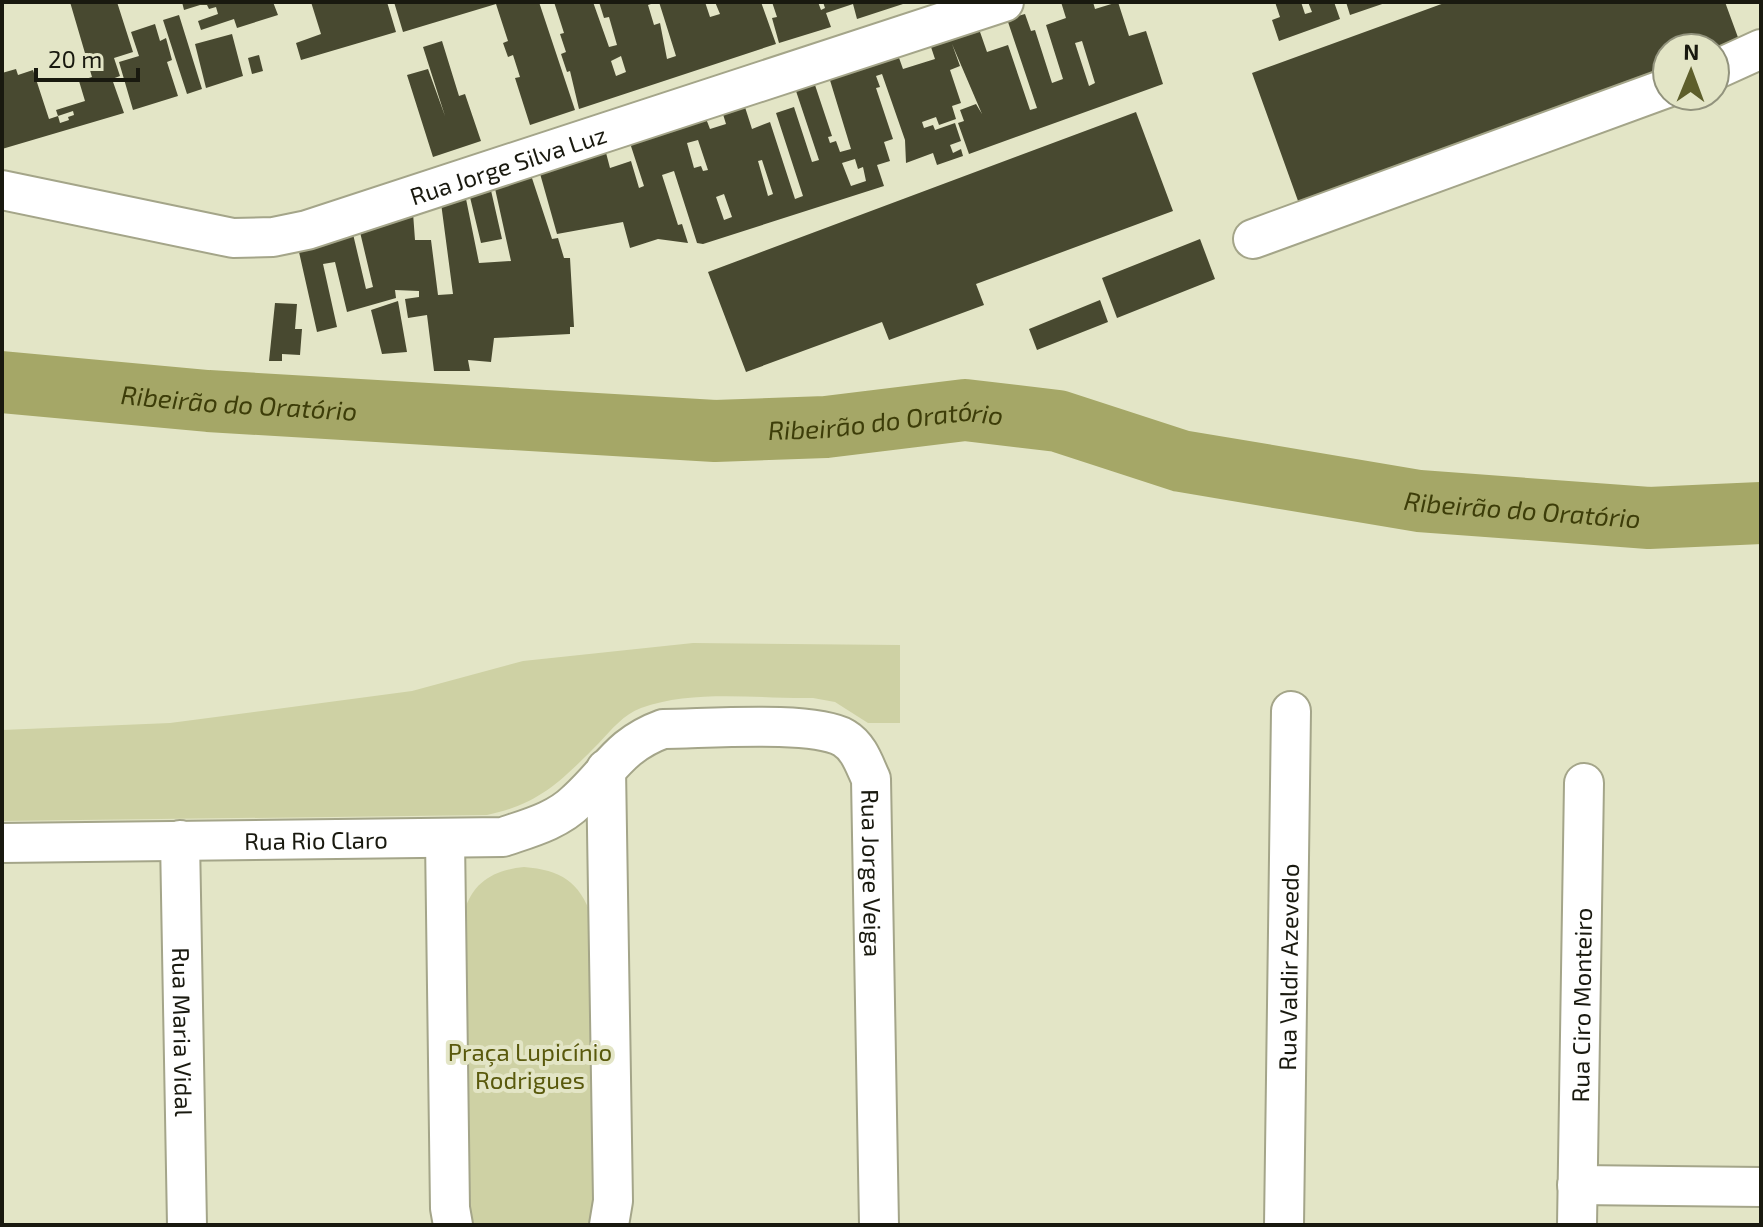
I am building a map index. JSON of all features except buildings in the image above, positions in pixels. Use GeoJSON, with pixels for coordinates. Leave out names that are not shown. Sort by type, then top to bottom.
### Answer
{"type":"FeatureCollection","features":[{"type":"Feature","properties":{"kind":"street","name":"Rua Jorge Silva Luz"},"geometry":{"type":"LineString","coordinates":[[2,190],[233,238],[273,237],[307,230],[1004,2]]}},
{"type":"Feature","properties":{"kind":"street"},"geometry":{"type":"LineString","coordinates":[[1731,63],[1761,49]]}},
{"type":"Feature","properties":{"kind":"street"},"geometry":{"type":"LineString","coordinates":[[1253,239],[1651,94]]}},
{"type":"Feature","properties":{"kind":"street","name":"Rua Valdir Azevedo"},"geometry":{"type":"LineString","coordinates":[[1284,1225],[1291,711]]}},
{"type":"Feature","properties":{"kind":"street","name":"Rua Jorge Veiga"},"geometry":{"type":"LineString","coordinates":[[606,769],[620,752],[640,737],[663,729],[813,729],[843,738],[859,752],[871,779],[879,1225]]}},
{"type":"Feature","properties":{"kind":"street"},"geometry":{"type":"LineString","coordinates":[[606,769],[613,1201],[609,1225]]}},
{"type":"Feature","properties":{"kind":"street","name":"Rua Rio Claro"},"geometry":{"type":"LineString","coordinates":[[2,843],[503,837],[544,824],[576,803],[606,769]]}},
{"type":"Feature","properties":{"kind":"street","name":"Rua Ciro Monteiro"},"geometry":{"type":"LineString","coordinates":[[1577,1225],[1584,783]]}},
{"type":"Feature","properties":{"kind":"street"},"geometry":{"type":"LineString","coordinates":[[445,839],[450,1208],[453,1225]]}},
{"type":"Feature","properties":{"kind":"street","name":"Rua Maria Vidal"},"geometry":{"type":"LineString","coordinates":[[180,840],[187,1225]]}},
{"type":"Feature","properties":{"kind":"street"},"geometry":{"type":"LineString","coordinates":[[1577,1185],[1761,1187]]}},
{"type":"Feature","properties":{"kind":"green space"},"geometry":{"type":"Polygon","coordinates":[[[693,643],[900,645],[900,723],[868,723],[835,702],[813,698],[726,696],[682,699],[661,702],[629,714],[549,789],[522,804],[487,815],[2,821],[2,730],[170,723],[412,691],[523,661],[693,643]]]}},
{"type":"Feature","properties":{"kind":"green space","name":"Praça Lupicínio Rodrigues"},"geometry":{"type":"Polygon","coordinates":[[[524,867],[548,871],[567,880],[581,894],[592,917],[596,1203],[593,1225],[469,1225],[464,912],[473,893],[486,879],[503,871],[524,867]]]}},
{"type":"Feature","properties":{"kind":"waterway","name":"Ribeirão do Oratório"},"geometry":{"type":"LineString","coordinates":[[2,382],[208,401],[715,431],[826,427],[965,410],[1058,421],[1181,461],[1419,501],[1649,518],[1761,513]]}}]}
